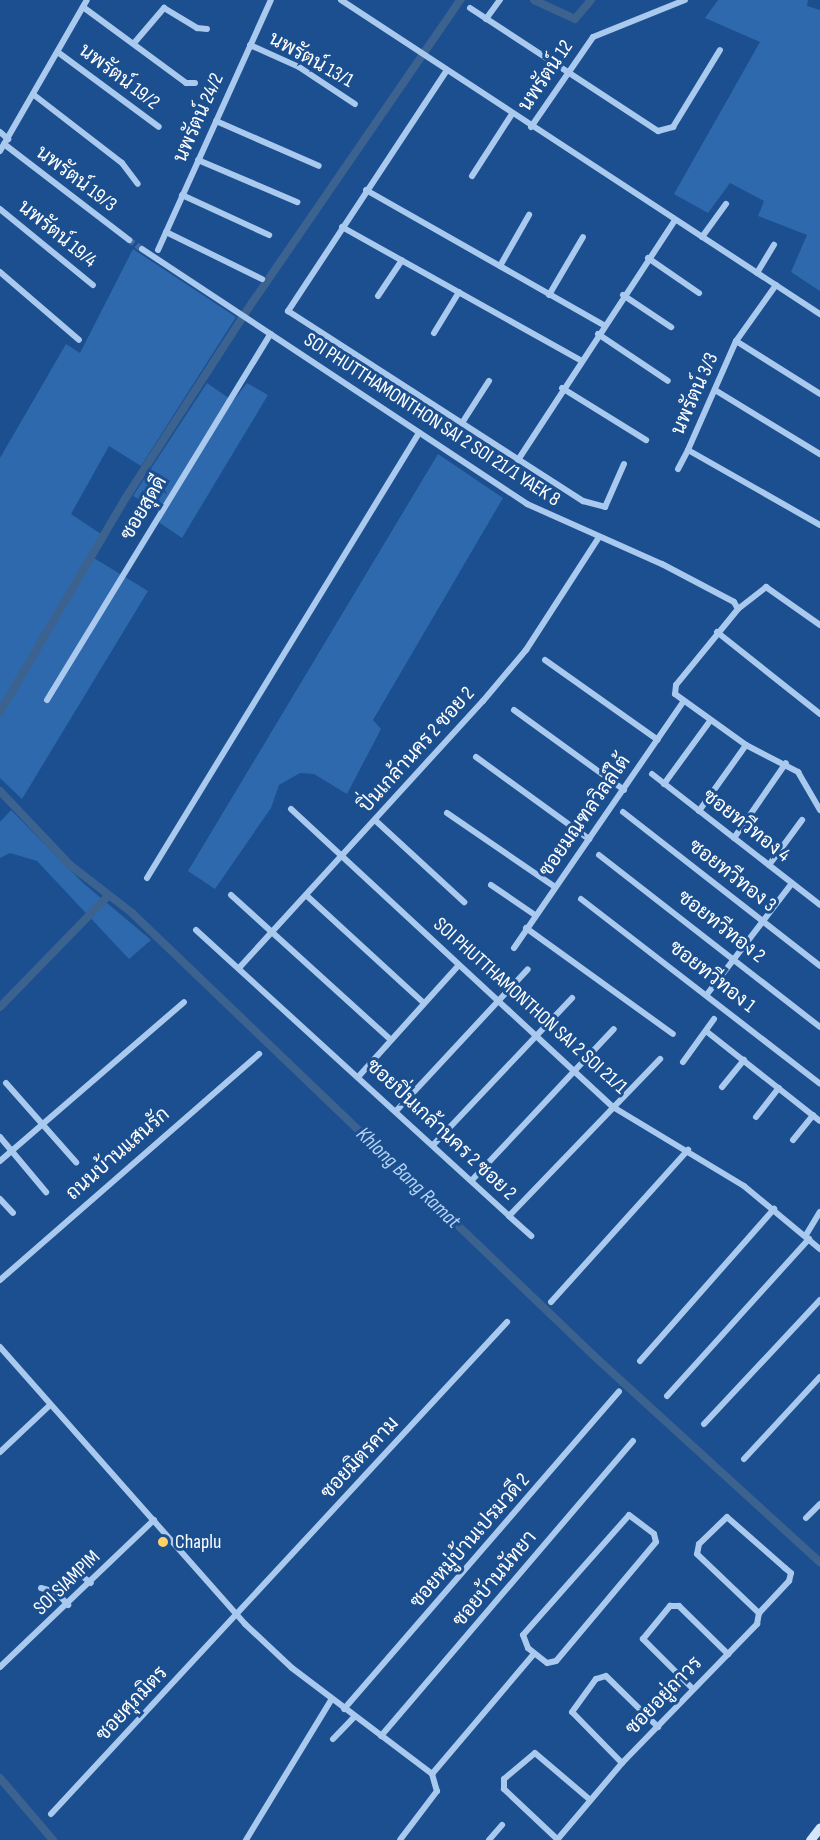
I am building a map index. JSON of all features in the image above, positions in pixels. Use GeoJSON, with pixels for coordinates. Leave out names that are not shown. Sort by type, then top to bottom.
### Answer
{"type":"FeatureCollection","features":[{"type":"Feature","properties":{"kind":"main road"},"geometry":{"type":"LineString","coordinates":[[810,1840],[820,1827]]}},
{"type":"Feature","properties":{"kind":"street"},"geometry":{"type":"LineString","coordinates":[[0,151],[59,53],[87,0]]}},
{"type":"Feature","properties":{"kind":"street","name":"นพรัตน์ 24/2"},"geometry":{"type":"LineString","coordinates":[[158,250],[271,0]]}},
{"type":"Feature","properties":{"kind":"street"},"geometry":{"type":"LineString","coordinates":[[341,0],[531,127],[820,314]]}},
{"type":"Feature","properties":{"kind":"street"},"geometry":{"type":"LineString","coordinates":[[486,19],[500,0]]}},
{"type":"Feature","properties":{"kind":"street","name":"นพรัตน์ 12"},"geometry":{"type":"LineString","coordinates":[[531,127],[566,74],[600,32],[685,0]]}},
{"type":"Feature","properties":{"kind":"street"},"geometry":{"type":"LineString","coordinates":[[83,7],[135,42],[186,83],[195,83]]}},
{"type":"Feature","properties":{"kind":"street"},"geometry":{"type":"LineString","coordinates":[[135,42],[164,8],[197,28],[207,29]]}},
{"type":"Feature","properties":{"kind":"street"},"geometry":{"type":"LineString","coordinates":[[470,8],[651,129],[665,131],[673,127],[720,50]]}},
{"type":"Feature","properties":{"kind":"street","name":"นพรัตน์ 13/1"},"geometry":{"type":"LineString","coordinates":[[250,45],[299,67],[355,104]]}},
{"type":"Feature","properties":{"kind":"street","name":"นพรัตน์ 19/2"},"geometry":{"type":"LineString","coordinates":[[59,53],[159,127]]}},
{"type":"Feature","properties":{"kind":"street"},"geometry":{"type":"LineString","coordinates":[[447,70],[288,311],[518,460],[600,508],[608,502],[624,464]]}},
{"type":"Feature","properties":{"kind":"street"},"geometry":{"type":"LineString","coordinates":[[34,95],[122,163],[138,184]]}},
{"type":"Feature","properties":{"kind":"street"},"geometry":{"type":"LineString","coordinates":[[471,176],[512,114]]}},
{"type":"Feature","properties":{"kind":"street"},"geometry":{"type":"LineString","coordinates":[[216,121],[319,166]]}},
{"type":"Feature","properties":{"kind":"street","name":"นพรัตน์ 19/3"},"geometry":{"type":"LineString","coordinates":[[0,132],[6,141],[129,240]]}},
{"type":"Feature","properties":{"kind":"street"},"geometry":{"type":"LineString","coordinates":[[198,160],[297,202]]}},
{"type":"Feature","properties":{"kind":"street"},"geometry":{"type":"LineString","coordinates":[[366,190],[604,325]]}},
{"type":"Feature","properties":{"kind":"street"},"geometry":{"type":"LineString","coordinates":[[182,195],[269,235]]}},
{"type":"Feature","properties":{"kind":"street"},"geometry":{"type":"LineString","coordinates":[[702,237],[726,204]]}},
{"type":"Feature","properties":{"kind":"street","name":"นพรัตน์ 19/4"},"geometry":{"type":"LineString","coordinates":[[0,209],[93,285]]}},
{"type":"Feature","properties":{"kind":"street"},"geometry":{"type":"LineString","coordinates":[[500,266],[529,215]]}},
{"type":"Feature","properties":{"kind":"street"},"geometry":{"type":"LineString","coordinates":[[518,460],[580,360],[675,220]]}},
{"type":"Feature","properties":{"kind":"street"},"geometry":{"type":"LineString","coordinates":[[342,227],[580,360]]}},
{"type":"Feature","properties":{"kind":"street"},"geometry":{"type":"LineString","coordinates":[[166,232],[262,279]]}},
{"type":"Feature","properties":{"kind":"street"},"geometry":{"type":"LineString","coordinates":[[549,295],[583,237]]}},
{"type":"Feature","properties":{"kind":"street"},"geometry":{"type":"LineString","coordinates":[[757,273],[774,245]]}},
{"type":"Feature","properties":{"kind":"street","name":"SOI PHUTTHAMONTHON SAI 2 SOI 21/1 YAEK 8"},"geometry":{"type":"LineString","coordinates":[[142,249],[527,504],[714,590],[738,609]]}},
{"type":"Feature","properties":{"kind":"street"},"geometry":{"type":"LineString","coordinates":[[648,258],[699,293]]}},
{"type":"Feature","properties":{"kind":"street"},"geometry":{"type":"LineString","coordinates":[[378,296],[402,260]]}},
{"type":"Feature","properties":{"kind":"street"},"geometry":{"type":"LineString","coordinates":[[0,272],[79,340]]}},
{"type":"Feature","properties":{"kind":"street","name":"นพรัตน์ 3/3"},"geometry":{"type":"LineString","coordinates":[[776,285],[736,341],[688,450],[820,525]]}},
{"type":"Feature","properties":{"kind":"street"},"geometry":{"type":"LineString","coordinates":[[434,333],[459,292]]}},
{"type":"Feature","properties":{"kind":"street"},"geometry":{"type":"LineString","coordinates":[[623,295],[671,327]]}},
{"type":"Feature","properties":{"kind":"street","name":"ซอยสุดดี"},"geometry":{"type":"LineString","coordinates":[[47,700],[270,334]]}},
{"type":"Feature","properties":{"kind":"street"},"geometry":{"type":"LineString","coordinates":[[598,334],[668,381]]}},
{"type":"Feature","properties":{"kind":"street"},"geometry":{"type":"LineString","coordinates":[[736,341],[820,394]]}},
{"type":"Feature","properties":{"kind":"street"},"geometry":{"type":"LineString","coordinates":[[462,423],[489,381]]}},
{"type":"Feature","properties":{"kind":"street"},"geometry":{"type":"LineString","coordinates":[[562,388],[646,440]]}},
{"type":"Feature","properties":{"kind":"street"},"geometry":{"type":"LineString","coordinates":[[716,390],[820,454]]}},
{"type":"Feature","properties":{"kind":"street"},"geometry":{"type":"LineString","coordinates":[[147,878],[419,433]]}},
{"type":"Feature","properties":{"kind":"street"},"geometry":{"type":"LineString","coordinates":[[678,469],[688,450]]}},
{"type":"Feature","properties":{"kind":"street","name":"ปิ่นเกล้านคร 2 ซอย 2"},"geometry":{"type":"LineString","coordinates":[[239,968],[376,821],[526,650],[599,537]]}},
{"type":"Feature","properties":{"kind":"street"},"geometry":{"type":"LineString","coordinates":[[820,625],[766,587],[738,609],[717,632],[676,685],[675,694],[683,702],[746,745],[786,763],[804,778],[820,810]]}},
{"type":"Feature","properties":{"kind":"street"},"geometry":{"type":"LineString","coordinates":[[717,632],[820,714]]}},
{"type":"Feature","properties":{"kind":"street"},"geometry":{"type":"LineString","coordinates":[[545,660],[658,740]]}},
{"type":"Feature","properties":{"kind":"street","name":"ซอยมณฑลวิลล์ใต้"},"geometry":{"type":"LineString","coordinates":[[514,948],[683,702]]}},
{"type":"Feature","properties":{"kind":"street"},"geometry":{"type":"LineString","coordinates":[[514,710],[624,790]]}},
{"type":"Feature","properties":{"kind":"street"},"geometry":{"type":"LineString","coordinates":[[664,784],[710,721]]}},
{"type":"Feature","properties":{"kind":"street"},"geometry":{"type":"LineString","coordinates":[[699,811],[746,745]]}},
{"type":"Feature","properties":{"kind":"street"},"geometry":{"type":"LineString","coordinates":[[476,757],[589,839]]}},
{"type":"Feature","properties":{"kind":"street"},"geometry":{"type":"LineString","coordinates":[[734,838],[786,763]]}},
{"type":"Feature","properties":{"kind":"street","name":"ซอยทวีทอง 4"},"geometry":{"type":"LineString","coordinates":[[652,774],[820,905]]}},
{"type":"Feature","properties":{"kind":"street","name":"SOI PHUTTHAMONTHON SAI 2 SOI 21/1"},"geometry":{"type":"LineString","coordinates":[[291,809],[613,1107],[688,1150],[774,1209],[820,1250]]}},
{"type":"Feature","properties":{"kind":"street","name":"ซอยทวีทอง 3"},"geometry":{"type":"LineString","coordinates":[[623,812],[820,966]]}},
{"type":"Feature","properties":{"kind":"street"},"geometry":{"type":"LineString","coordinates":[[447,813],[555,887]]}},
{"type":"Feature","properties":{"kind":"street"},"geometry":{"type":"LineString","coordinates":[[769,865],[802,820]]}},
{"type":"Feature","properties":{"kind":"street"},"geometry":{"type":"LineString","coordinates":[[376,821],[464,902]]}},
{"type":"Feature","properties":{"kind":"street","name":"ซอยทวีทอง 2"},"geometry":{"type":"LineString","coordinates":[[599,855],[735,958],[820,1027]]}},
{"type":"Feature","properties":{"kind":"street"},"geometry":{"type":"LineString","coordinates":[[708,993],[792,883]]}},
{"type":"Feature","properties":{"kind":"street"},"geometry":{"type":"LineString","coordinates":[[491,885],[535,915]]}},
{"type":"Feature","properties":{"kind":"street"},"geometry":{"type":"LineString","coordinates":[[231,895],[391,1040]]}},
{"type":"Feature","properties":{"kind":"street"},"geometry":{"type":"LineString","coordinates":[[306,895],[424,1003]]}},
{"type":"Feature","properties":{"kind":"street","name":"ซอยทวีทอง 1"},"geometry":{"type":"LineString","coordinates":[[581,899],[708,993],[820,1084]]}},
{"type":"Feature","properties":{"kind":"street"},"geometry":{"type":"LineString","coordinates":[[526,928],[673,1034]]}},
{"type":"Feature","properties":{"kind":"street","name":"ซอยปิ่นเกล้านคร 2 ซอย 2"},"geometry":{"type":"LineString","coordinates":[[196,930],[397,1110],[509,1216],[660,1059]]}},
{"type":"Feature","properties":{"kind":"street"},"geometry":{"type":"LineString","coordinates":[[359,1076],[459,965]]}},
{"type":"Feature","properties":{"kind":"street"},"geometry":{"type":"LineString","coordinates":[[397,1110],[528,969]]}},
{"type":"Feature","properties":{"kind":"street"},"geometry":{"type":"LineString","coordinates":[[434,1144],[572,998]]}},
{"type":"Feature","properties":{"kind":"street"},"geometry":{"type":"LineString","coordinates":[[0,1161],[184,1002]]}},
{"type":"Feature","properties":{"kind":"street"},"geometry":{"type":"LineString","coordinates":[[683,1062],[714,1019]]}},
{"type":"Feature","properties":{"kind":"street"},"geometry":{"type":"LineString","coordinates":[[472,1180],[614,1029]]}},
{"type":"Feature","properties":{"kind":"street"},"geometry":{"type":"LineString","coordinates":[[706,1031],[820,1121]]}},
{"type":"Feature","properties":{"kind":"street","name":"ถนนบ้านแสนรัก"},"geometry":{"type":"LineString","coordinates":[[0,1280],[258,1054]]}},
{"type":"Feature","properties":{"kind":"street"},"geometry":{"type":"LineString","coordinates":[[722,1088],[744,1060]]}},
{"type":"Feature","properties":{"kind":"street"},"geometry":{"type":"LineString","coordinates":[[6,1083],[76,1162]]}},
{"type":"Feature","properties":{"kind":"street"},"geometry":{"type":"LineString","coordinates":[[756,1117],[779,1088]]}},
{"type":"Feature","properties":{"kind":"street"},"geometry":{"type":"LineString","coordinates":[[793,1140],[813,1115]]}},
{"type":"Feature","properties":{"kind":"street"},"geometry":{"type":"LineString","coordinates":[[0,1137],[46,1192]]}},
{"type":"Feature","properties":{"kind":"street"},"geometry":{"type":"LineString","coordinates":[[551,1302],[688,1150]]}},
{"type":"Feature","properties":{"kind":"street"},"geometry":{"type":"LineString","coordinates":[[0,1199],[12,1213]]}},
{"type":"Feature","properties":{"kind":"street"},"geometry":{"type":"LineString","coordinates":[[640,1361],[774,1209]]}},
{"type":"Feature","properties":{"kind":"street"},"geometry":{"type":"LineString","coordinates":[[667,1396],[808,1237],[820,1212]]}},
{"type":"Feature","properties":{"kind":"street"},"geometry":{"type":"LineString","coordinates":[[509,1216],[531,1236]]}},
{"type":"Feature","properties":{"kind":"street"},"geometry":{"type":"LineString","coordinates":[[704,1424],[820,1300]]}},
{"type":"Feature","properties":{"kind":"street","name":"ซอยมิตรคาม"},"geometry":{"type":"LineString","coordinates":[[238,1616],[507,1322]]}},
{"type":"Feature","properties":{"kind":"street"},"geometry":{"type":"LineString","coordinates":[[0,1347],[49,1406],[238,1616],[331,1700],[432,1774],[437,1791],[400,1840]]}},
{"type":"Feature","properties":{"kind":"street"},"geometry":{"type":"LineString","coordinates":[[744,1459],[820,1377]]}},
{"type":"Feature","properties":{"kind":"street","name":"ซอยหมู่บ้านเปรมวดี 2"},"geometry":{"type":"LineString","coordinates":[[344,1709],[619,1392]]}},
{"type":"Feature","properties":{"kind":"street"},"geometry":{"type":"LineString","coordinates":[[0,1452],[49,1406]]}},
{"type":"Feature","properties":{"kind":"street","name":"ซอยบ้านนัทยา"},"geometry":{"type":"LineString","coordinates":[[381,1736],[633,1441]]}},
{"type":"Feature","properties":{"kind":"street"},"geometry":{"type":"LineString","coordinates":[[806,1518],[820,1504]]}},
{"type":"Feature","properties":{"kind":"street"},"geometry":{"type":"LineString","coordinates":[[634,1517],[654,1534],[656,1542],[556,1661],[547,1664],[533,1655],[523,1635],[621,1521],[634,1517]]}},
{"type":"Feature","properties":{"kind":"street","name":"ซอยอยู่ถาวร"},"geometry":{"type":"LineString","coordinates":[[557,1839],[622,1763],[757,1624],[759,1613],[790,1573],[730,1517],[697,1547],[697,1554],[759,1613]]}},
{"type":"Feature","properties":{"kind":"street","name":"SOI SIAMPIM"},"geometry":{"type":"LineString","coordinates":[[0,1667],[68,1605],[154,1520]]}},
{"type":"Feature","properties":{"kind":"street"},"geometry":{"type":"LineString","coordinates":[[76,1571],[91,1583]]}},
{"type":"Feature","properties":{"kind":"street"},"geometry":{"type":"LineString","coordinates":[[41,1588],[56,1592],[68,1605]]}},
{"type":"Feature","properties":{"kind":"street"},"geometry":{"type":"LineString","coordinates":[[693,1689],[644,1642],[644,1633],[657,1620],[676,1605],[728,1654]]}},
{"type":"Feature","properties":{"kind":"street","name":"ซอยศุภมิตร"},"geometry":{"type":"LineString","coordinates":[[51,1814],[238,1616]]}},
{"type":"Feature","properties":{"kind":"street"},"geometry":{"type":"LineString","coordinates":[[432,1774],[533,1655]]}},
{"type":"Feature","properties":{"kind":"street"},"geometry":{"type":"LineString","coordinates":[[622,1763],[572,1712],[596,1679],[606,1676],[658,1727]]}},
{"type":"Feature","properties":{"kind":"street"},"geometry":{"type":"LineString","coordinates":[[246,1840],[331,1700]]}},
{"type":"Feature","properties":{"kind":"street"},"geometry":{"type":"LineString","coordinates":[[333,1739],[354,1717]]}},
{"type":"Feature","properties":{"kind":"street"},"geometry":{"type":"LineString","coordinates":[[557,1839],[504,1789],[503,1781],[535,1753],[589,1799]]}},
{"type":"Feature","properties":{"kind":"street"},"geometry":{"type":"LineString","coordinates":[[489,1840],[502,1825]]}},
{"type":"Feature","properties":{"kind":"shaded area"},"geometry":{"type":"Polygon","coordinates":[[[718,0],[808,0],[807,6],[820,10],[820,291],[791,272],[807,235],[758,216],[764,201],[730,183],[708,213],[674,194],[760,42],[705,18],[718,0]]]}},
{"type":"Feature","properties":{"kind":"shaded area"},"geometry":{"type":"Polygon","coordinates":[[[133,249],[236,317],[141,466],[109,446],[71,514],[101,534],[89,555],[148,591],[22,799],[0,778],[0,458],[66,344],[80,353],[133,249]]]}},
{"type":"Feature","properties":{"kind":"shaded area"},"geometry":{"type":"Polygon","coordinates":[[[207,383],[233,401],[247,383],[268,395],[182,538],[160,523],[158,509],[133,496],[207,383]]]}},
{"type":"Feature","properties":{"kind":"shaded area"},"geometry":{"type":"Polygon","coordinates":[[[438,454],[503,498],[373,720],[381,729],[347,794],[314,774],[300,773],[279,785],[271,808],[215,889],[188,871],[438,454]]]}},
{"type":"Feature","properties":{"kind":"shaded area"},"geometry":{"type":"Polygon","coordinates":[[[11,810],[83,883],[151,940],[129,959],[37,861],[10,853],[0,858],[0,822],[11,810]]]}},
{"type":"Feature","properties":{"kind":"waterway"},"geometry":{"type":"LineString","coordinates":[[0,712],[125,499],[252,303],[460,0]]}},
{"type":"Feature","properties":{"kind":"waterway"},"geometry":{"type":"LineString","coordinates":[[534,0],[575,19],[591,0]]}},
{"type":"Feature","properties":{"kind":"waterway","name":"Khlong Bang Ramat"},"geometry":{"type":"LineString","coordinates":[[0,791],[70,865],[132,913],[593,1355],[820,1562]]}},
{"type":"Feature","properties":{"kind":"waterway"},"geometry":{"type":"LineString","coordinates":[[0,1007],[109,895]]}},
{"type":"Feature","properties":{"kind":"waterway"},"geometry":{"type":"LineString","coordinates":[[0,1778],[53,1840]]}},
{"type":"Feature","properties":{"kind":"tunnel"},"geometry":{"type":"LineString","coordinates":[[129,240],[142,249]]}},
{"type":"Feature","properties":{"kind":"place","name":"Chaplu"},"geometry":{"type":"Point","coordinates":[163,1542]}}]}
